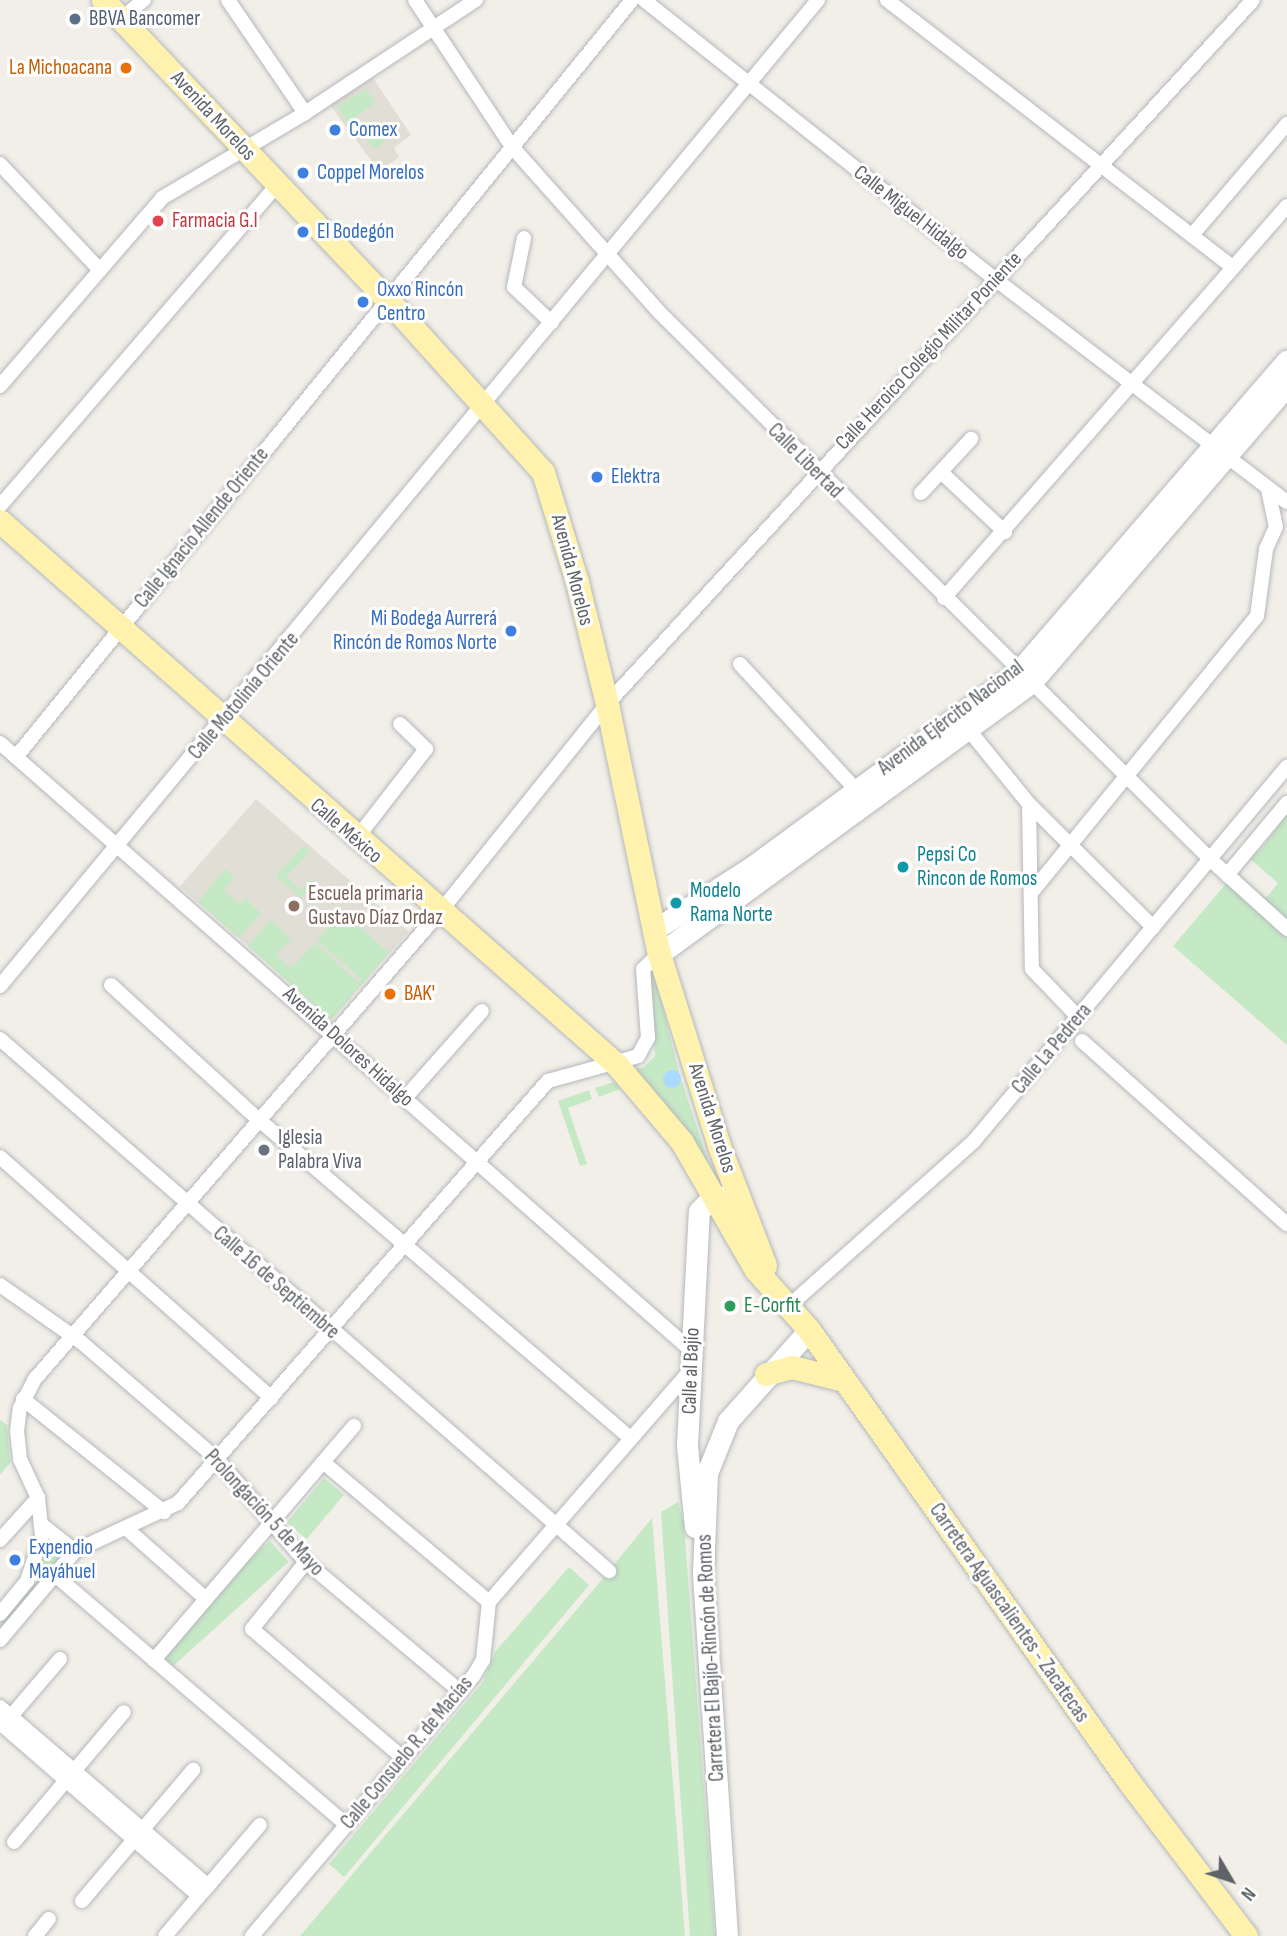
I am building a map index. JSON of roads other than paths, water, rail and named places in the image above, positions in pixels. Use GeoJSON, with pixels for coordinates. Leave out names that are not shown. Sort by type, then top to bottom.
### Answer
{"type":"FeatureCollection","features":[{"type":"Feature","properties":{"kind":"main road","name":"Avenida Morelos"},"geometry":{"type":"LineString","coordinates":[[103,0],[388,300],[484,404],[548,482],[607,704],[659,954],[736,1195],[782,1296]]}},
{"type":"Feature","properties":{"kind":"main road","name":"Avenida Ejército Nacional"},"geometry":{"type":"LineString","coordinates":[[1219,454],[1287,361]]}},
{"type":"Feature","properties":{"kind":"main road","name":"Avenida Ejército Nacional"},"geometry":{"type":"LineString","coordinates":[[862,796],[968,729],[1025,677],[1219,454],[1287,385]]}},
{"type":"Feature","properties":{"kind":"main road","name":"Calle México"},"geometry":{"type":"LineString","coordinates":[[0,521],[356,839],[617,1065],[682,1142],[756,1270],[782,1296]]}},
{"type":"Feature","properties":{"kind":"main road","name":"Avenida Ejército Nacional"},"geometry":{"type":"LineString","coordinates":[[659,954],[758,872],[1025,677]]}},
{"type":"Feature","properties":{"kind":"main road","name":"Avenida Ejército Nacional"},"geometry":{"type":"LineString","coordinates":[[654,930],[758,872]]}},
{"type":"Feature","properties":{"kind":"main road"},"geometry":{"type":"LineString","coordinates":[[712,1198],[736,1195]]}},
{"type":"Feature","properties":{"kind":"main road","name":"Calle al Bajío"},"geometry":{"type":"LineString","coordinates":[[703,1574],[687,1480],[699,1210],[712,1198]]}},
{"type":"Feature","properties":{"kind":"main road","name":"Carretera Aguascalientes - Zacatecas"},"geometry":{"type":"LineString","coordinates":[[782,1296],[1130,1783],[1246,1936]]}},
{"type":"Feature","properties":{"kind":"main road","name":"Carretera El Bajío-Rincón de Romos"},"geometry":{"type":"LineString","coordinates":[[727,1936],[703,1574],[710,1460],[728,1421],[766,1374],[809,1331]]}},
{"type":"Feature","properties":{"kind":"main road"},"geometry":{"type":"LineString","coordinates":[[766,1374],[792,1367],[844,1380]]}},
{"type":"Feature","properties":{"kind":"street"},"geometry":{"type":"LineString","coordinates":[[121,19],[144,0]]}},
{"type":"Feature","properties":{"kind":"street"},"geometry":{"type":"LineString","coordinates":[[228,0],[305,113]]}},
{"type":"Feature","properties":{"kind":"street","name":"Calle Libertad"},"geometry":{"type":"LineString","coordinates":[[415,0],[513,148],[659,312],[817,473],[1126,777],[1287,929]]}},
{"type":"Feature","properties":{"kind":"street"},"geometry":{"type":"LineString","coordinates":[[0,386],[162,198],[305,113],[434,31],[476,0]]}},
{"type":"Feature","properties":{"kind":"street","name":"Calle Ignacio Allende Oriente"},"geometry":{"type":"LineString","coordinates":[[16,757],[632,0]]}},
{"type":"Feature","properties":{"kind":"street","name":"Calle Miguel Hidalgo"},"geometry":{"type":"LineString","coordinates":[[644,0],[1219,454]]}},
{"type":"Feature","properties":{"kind":"street","name":"Calle Motolinía Oriente"},"geometry":{"type":"LineString","coordinates":[[0,986],[223,721],[818,0]]}},
{"type":"Feature","properties":{"kind":"street"},"geometry":{"type":"LineString","coordinates":[[887,0],[1233,267]]}},
{"type":"Feature","properties":{"kind":"street","name":"Calle Heroico Colegio Militar Poniente"},"geometry":{"type":"LineString","coordinates":[[23,1399],[73,1336],[258,1119],[440,912],[607,704],[1253,0]]}},
{"type":"Feature","properties":{"kind":"street"},"geometry":{"type":"LineString","coordinates":[[1193,234],[1287,124]]}},
{"type":"Feature","properties":{"kind":"street"},"geometry":{"type":"LineString","coordinates":[[1,167],[100,270]]}},
{"type":"Feature","properties":{"kind":"street"},"geometry":{"type":"LineString","coordinates":[[0,506],[277,184]]}},
{"type":"Feature","properties":{"kind":"street"},"geometry":{"type":"LineString","coordinates":[[944,598],[1005,532],[1287,206]]}},
{"type":"Feature","properties":{"kind":"street"},"geometry":{"type":"LineString","coordinates":[[524,238],[514,287],[552,323]]}},
{"type":"Feature","properties":{"kind":"street"},"geometry":{"type":"LineString","coordinates":[[921,493],[971,439]]}},
{"type":"Feature","properties":{"kind":"street"},"geometry":{"type":"LineString","coordinates":[[1219,454],[1287,502]]}},
{"type":"Feature","properties":{"kind":"street"},"geometry":{"type":"LineString","coordinates":[[941,472],[1005,532]]}},
{"type":"Feature","properties":{"kind":"street"},"geometry":{"type":"LineString","coordinates":[[1031,892],[1258,616],[1266,549],[1281,523],[1268,489]]}},
{"type":"Feature","properties":{"kind":"street"},"geometry":{"type":"LineString","coordinates":[[740,664],[862,796]]}},
{"type":"Feature","properties":{"kind":"street"},"geometry":{"type":"LineString","coordinates":[[356,839],[426,749],[400,724]]}},
{"type":"Feature","properties":{"kind":"street"},"geometry":{"type":"LineString","coordinates":[[968,729],[1029,804],[1153,927]]}},
{"type":"Feature","properties":{"kind":"street","name":"Avenida Dolores Hidalgo"},"geometry":{"type":"LineString","coordinates":[[0,743],[120,844],[476,1160],[694,1359]]}},
{"type":"Feature","properties":{"kind":"street","name":"Calle La Pedrera"},"geometry":{"type":"LineString","coordinates":[[782,1296],[959,1157],[1211,860],[1287,766]]}},
{"type":"Feature","properties":{"kind":"street"},"geometry":{"type":"LineString","coordinates":[[1227,875],[1287,803]]}},
{"type":"Feature","properties":{"kind":"street"},"geometry":{"type":"LineString","coordinates":[[1029,804],[1030,962],[1035,976],[1078,1017]]}},
{"type":"Feature","properties":{"kind":"street"},"geometry":{"type":"LineString","coordinates":[[0,1640],[75,1551],[164,1512],[217,1458],[548,1081],[617,1065],[644,1048],[648,1038],[643,969],[659,954]]}},
{"type":"Feature","properties":{"kind":"street"},"geometry":{"type":"LineString","coordinates":[[111,985],[258,1119],[631,1438]]}},
{"type":"Feature","properties":{"kind":"street"},"geometry":{"type":"LineString","coordinates":[[405,1098],[482,1011]]}},
{"type":"Feature","properties":{"kind":"street","name":"Calle 16 de Septiembre"},"geometry":{"type":"LineString","coordinates":[[0,1039],[330,1331],[609,1571]]}},
{"type":"Feature","properties":{"kind":"street"},"geometry":{"type":"LineString","coordinates":[[1082,1041],[1287,1224]]}},
{"type":"Feature","properties":{"kind":"street"},"geometry":{"type":"LineString","coordinates":[[1,1159],[271,1398]]}},
{"type":"Feature","properties":{"kind":"street","name":"Prolongación 5 de Mayo"},"geometry":{"type":"LineString","coordinates":[[0,1285],[73,1336],[217,1458],[306,1562],[461,1692]]}},
{"type":"Feature","properties":{"kind":"street"},"geometry":{"type":"LineString","coordinates":[[323,1462],[489,1602],[631,1438],[694,1359]]}},
{"type":"Feature","properties":{"kind":"street"},"geometry":{"type":"LineString","coordinates":[[0,1614],[35,1564],[42,1525],[38,1498],[18,1446],[23,1399]]}},
{"type":"Feature","properties":{"kind":"street"},"geometry":{"type":"LineString","coordinates":[[23,1399],[164,1512]]}},
{"type":"Feature","properties":{"kind":"street"},"geometry":{"type":"LineString","coordinates":[[154,1660],[354,1426]]}},
{"type":"Feature","properties":{"kind":"street"},"geometry":{"type":"LineString","coordinates":[[0,1540],[38,1498]]}},
{"type":"Feature","properties":{"kind":"street"},"geometry":{"type":"LineString","coordinates":[[42,1525],[75,1551]]}},
{"type":"Feature","properties":{"kind":"street"},"geometry":{"type":"LineString","coordinates":[[127,1529],[205,1598]]}},
{"type":"Feature","properties":{"kind":"street"},"geometry":{"type":"LineString","coordinates":[[306,1562],[252,1629],[403,1758]]}},
{"type":"Feature","properties":{"kind":"street"},"geometry":{"type":"LineString","coordinates":[[55,1574],[346,1825]]}},
{"type":"Feature","properties":{"kind":"street","name":"Calle Consuelo R. de Macías"},"geometry":{"type":"LineString","coordinates":[[252,1936],[461,1692],[483,1660],[489,1602]]}},
{"type":"Feature","properties":{"kind":"street"},"geometry":{"type":"LineString","coordinates":[[60,1659],[3,1721],[203,1891]]}},
{"type":"Feature","properties":{"kind":"street"},"geometry":{"type":"LineString","coordinates":[[14,1842],[124,1712]]}},
{"type":"Feature","properties":{"kind":"street"},"geometry":{"type":"LineString","coordinates":[[82,1901],[194,1770]]}},
{"type":"Feature","properties":{"kind":"street"},"geometry":{"type":"LineString","coordinates":[[165,1936],[260,1825]]}},
{"type":"Feature","properties":{"kind":"street"},"geometry":{"type":"LineString","coordinates":[[35,1936],[50,1919]]}},
{"type":"Feature","properties":{"kind":"water"},"geometry":{"type":"Polygon","coordinates":[[[672,1070],[678,1073],[681,1079],[678,1085],[672,1088],[666,1085],[663,1079],[666,1073],[672,1070]]]}},
{"type":"Feature","properties":{"kind":"place","name":"BBVA Bancomer"},"geometry":{"type":"Point","coordinates":[75,19]}},
{"type":"Feature","properties":{"kind":"place","name":"La Michoacana"},"geometry":{"type":"Point","coordinates":[126,68]}},
{"type":"Feature","properties":{"kind":"place","name":"Comex"},"geometry":{"type":"Point","coordinates":[335,130]}},
{"type":"Feature","properties":{"kind":"place","name":"Coppel Morelos"},"geometry":{"type":"Point","coordinates":[303,173]}},
{"type":"Feature","properties":{"kind":"place","name":"Farmacia G.I"},"geometry":{"type":"Point","coordinates":[158,221]}},
{"type":"Feature","properties":{"kind":"place","name":"El Bodegón"},"geometry":{"type":"Point","coordinates":[303,232]}},
{"type":"Feature","properties":{"kind":"place","name":"Oxxo Rincón Centro"},"geometry":{"type":"Point","coordinates":[363,302]}},
{"type":"Feature","properties":{"kind":"place","name":"Elektra"},"geometry":{"type":"Point","coordinates":[597,477]}},
{"type":"Feature","properties":{"kind":"place","name":"Mi Bodega Aurrerá Rincón de Romos Norte"},"geometry":{"type":"Point","coordinates":[511,631]}},
{"type":"Feature","properties":{"kind":"place","name":"Pepsi Co Rincon de Romos"},"geometry":{"type":"Point","coordinates":[903,867]}},
{"type":"Feature","properties":{"kind":"place","name":"Modelo Rama Norte"},"geometry":{"type":"Point","coordinates":[676,903]}},
{"type":"Feature","properties":{"kind":"place","name":"Escuela primaria Gustavo Díaz Ordaz"},"geometry":{"type":"Point","coordinates":[294,906]}},
{"type":"Feature","properties":{"kind":"place","name":"BAK'"},"geometry":{"type":"Point","coordinates":[390,994]}},
{"type":"Feature","properties":{"kind":"place","name":"Iglesia Palabra Viva"},"geometry":{"type":"Point","coordinates":[264,1150]}},
{"type":"Feature","properties":{"kind":"place","name":"E-Corfit"},"geometry":{"type":"Point","coordinates":[730,1306]}},
{"type":"Feature","properties":{"kind":"place","name":"Expendio Mayáhuel"},"geometry":{"type":"Point","coordinates":[15,1560]}}]}
